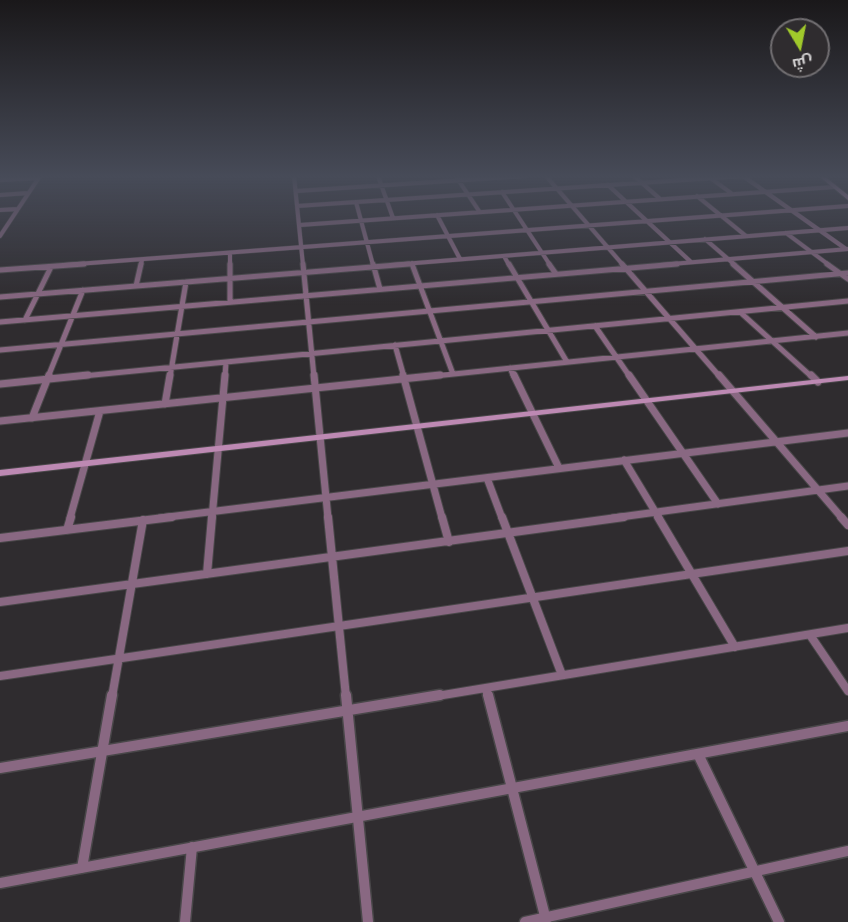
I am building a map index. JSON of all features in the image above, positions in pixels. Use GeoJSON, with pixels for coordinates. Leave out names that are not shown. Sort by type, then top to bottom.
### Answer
{"type":"FeatureCollection","features":[{"type":"Feature","properties":{"kind":"street"},"geometry":{"type":"LineString","coordinates":[[299,219],[368,922]]}},
{"type":"Feature","properties":{"kind":"street"},"geometry":{"type":"LineString","coordinates":[[300,225],[376,219]]}},
{"type":"Feature","properties":{"kind":"street"},"geometry":{"type":"LineString","coordinates":[[439,219],[460,259]]}},
{"type":"Feature","properties":{"kind":"street"},"geometry":{"type":"LineString","coordinates":[[519,219],[556,274]]}},
{"type":"Feature","properties":{"kind":"street"},"geometry":{"type":"LineString","coordinates":[[583,219],[848,525]]}},
{"type":"Feature","properties":{"kind":"street"},"geometry":{"type":"LineString","coordinates":[[0,270],[670,219]]}},
{"type":"Feature","properties":{"kind":"street"},"geometry":{"type":"LineString","coordinates":[[726,219],[746,236]]}},
{"type":"Feature","properties":{"kind":"street"},"geometry":{"type":"LineString","coordinates":[[805,219],[847,249]]}},
{"type":"Feature","properties":{"kind":"street"},"geometry":{"type":"LineString","coordinates":[[360,220],[380,289]]}},
{"type":"Feature","properties":{"kind":"street"},"geometry":{"type":"LineString","coordinates":[[645,221],[691,262]]}},
{"type":"Feature","properties":{"kind":"street"},"geometry":{"type":"LineString","coordinates":[[0,236],[3,227]]}},
{"type":"Feature","properties":{"kind":"street"},"geometry":{"type":"LineString","coordinates":[[0,297],[848,228]]}},
{"type":"Feature","properties":{"kind":"street"},"geometry":{"type":"LineString","coordinates":[[786,233],[848,279]]}},
{"type":"Feature","properties":{"kind":"street"},"geometry":{"type":"LineString","coordinates":[[705,239],[816,337]]}},
{"type":"Feature","properties":{"kind":"street"},"geometry":{"type":"LineString","coordinates":[[0,322],[847,249]]}},
{"type":"Feature","properties":{"kind":"street"},"geometry":{"type":"LineString","coordinates":[[230,253],[230,302]]}},
{"type":"Feature","properties":{"kind":"street"},"geometry":{"type":"LineString","coordinates":[[504,256],[567,363]]}},
{"type":"Feature","properties":{"kind":"street"},"geometry":{"type":"LineString","coordinates":[[136,286],[142,260]]}},
{"type":"Feature","properties":{"kind":"street"},"geometry":{"type":"LineString","coordinates":[[412,263],[453,374]]}},
{"type":"Feature","properties":{"kind":"street"},"geometry":{"type":"LineString","coordinates":[[25,320],[51,267]]}},
{"type":"Feature","properties":{"kind":"street"},"geometry":{"type":"LineString","coordinates":[[0,350],[848,273]]}},
{"type":"Feature","properties":{"kind":"street"},"geometry":{"type":"LineString","coordinates":[[165,404],[186,282]]}},
{"type":"Feature","properties":{"kind":"street"},"geometry":{"type":"LineString","coordinates":[[32,418],[83,290]]}},
{"type":"Feature","properties":{"kind":"street"},"geometry":{"type":"LineString","coordinates":[[0,384],[848,301]]}},
{"type":"Feature","properties":{"kind":"street"},"geometry":{"type":"LineString","coordinates":[[740,312],[818,381]]}},
{"type":"Feature","properties":{"kind":"street"},"geometry":{"type":"LineString","coordinates":[[595,326],[718,504]]}},
{"type":"Feature","properties":{"kind":"street"},"geometry":{"type":"LineString","coordinates":[[0,421],[848,333]]}},
{"type":"Feature","properties":{"kind":"street"},"geometry":{"type":"LineString","coordinates":[[395,345],[449,542]]}},
{"type":"Feature","properties":{"kind":"street"},"geometry":{"type":"LineString","coordinates":[[207,574],[226,362]]}},
{"type":"Feature","properties":{"kind":"street"},"geometry":{"type":"LineString","coordinates":[[510,368],[559,468]]}},
{"type":"Feature","properties":{"kind":"street"},"geometry":{"type":"LineString","coordinates":[[0,473],[848,378]]}},
{"type":"Feature","properties":{"kind":"street"},"geometry":{"type":"LineString","coordinates":[[67,530],[100,411]]}},
{"type":"Feature","properties":{"kind":"street"},"geometry":{"type":"LineString","coordinates":[[0,538],[848,432]]}},
{"type":"Feature","properties":{"kind":"street"},"geometry":{"type":"LineString","coordinates":[[624,460],[735,647]]}},
{"type":"Feature","properties":{"kind":"street"},"geometry":{"type":"LineString","coordinates":[[487,478],[562,675]]}},
{"type":"Feature","properties":{"kind":"street"},"geometry":{"type":"LineString","coordinates":[[0,602],[848,486]]}},
{"type":"Feature","properties":{"kind":"street"},"geometry":{"type":"LineString","coordinates":[[82,868],[143,520]]}},
{"type":"Feature","properties":{"kind":"street"},"geometry":{"type":"LineString","coordinates":[[0,676],[848,551]]}},
{"type":"Feature","properties":{"kind":"street"},"geometry":{"type":"LineString","coordinates":[[0,768],[848,628]]}},
{"type":"Feature","properties":{"kind":"street"},"geometry":{"type":"LineString","coordinates":[[810,635],[848,691]]}},
{"type":"Feature","properties":{"kind":"street"},"geometry":{"type":"LineString","coordinates":[[486,688],[546,920]]}},
{"type":"Feature","properties":{"kind":"street"},"geometry":{"type":"LineString","coordinates":[[0,883],[848,726]]}},
{"type":"Feature","properties":{"kind":"street"},"geometry":{"type":"LineString","coordinates":[[698,754],[779,922]]}},
{"type":"Feature","properties":{"kind":"street"},"geometry":{"type":"LineString","coordinates":[[185,922],[192,847]]}},
{"type":"Feature","properties":{"kind":"street"},"geometry":{"type":"LineString","coordinates":[[525,922],[546,920],[848,851]]}}]}
